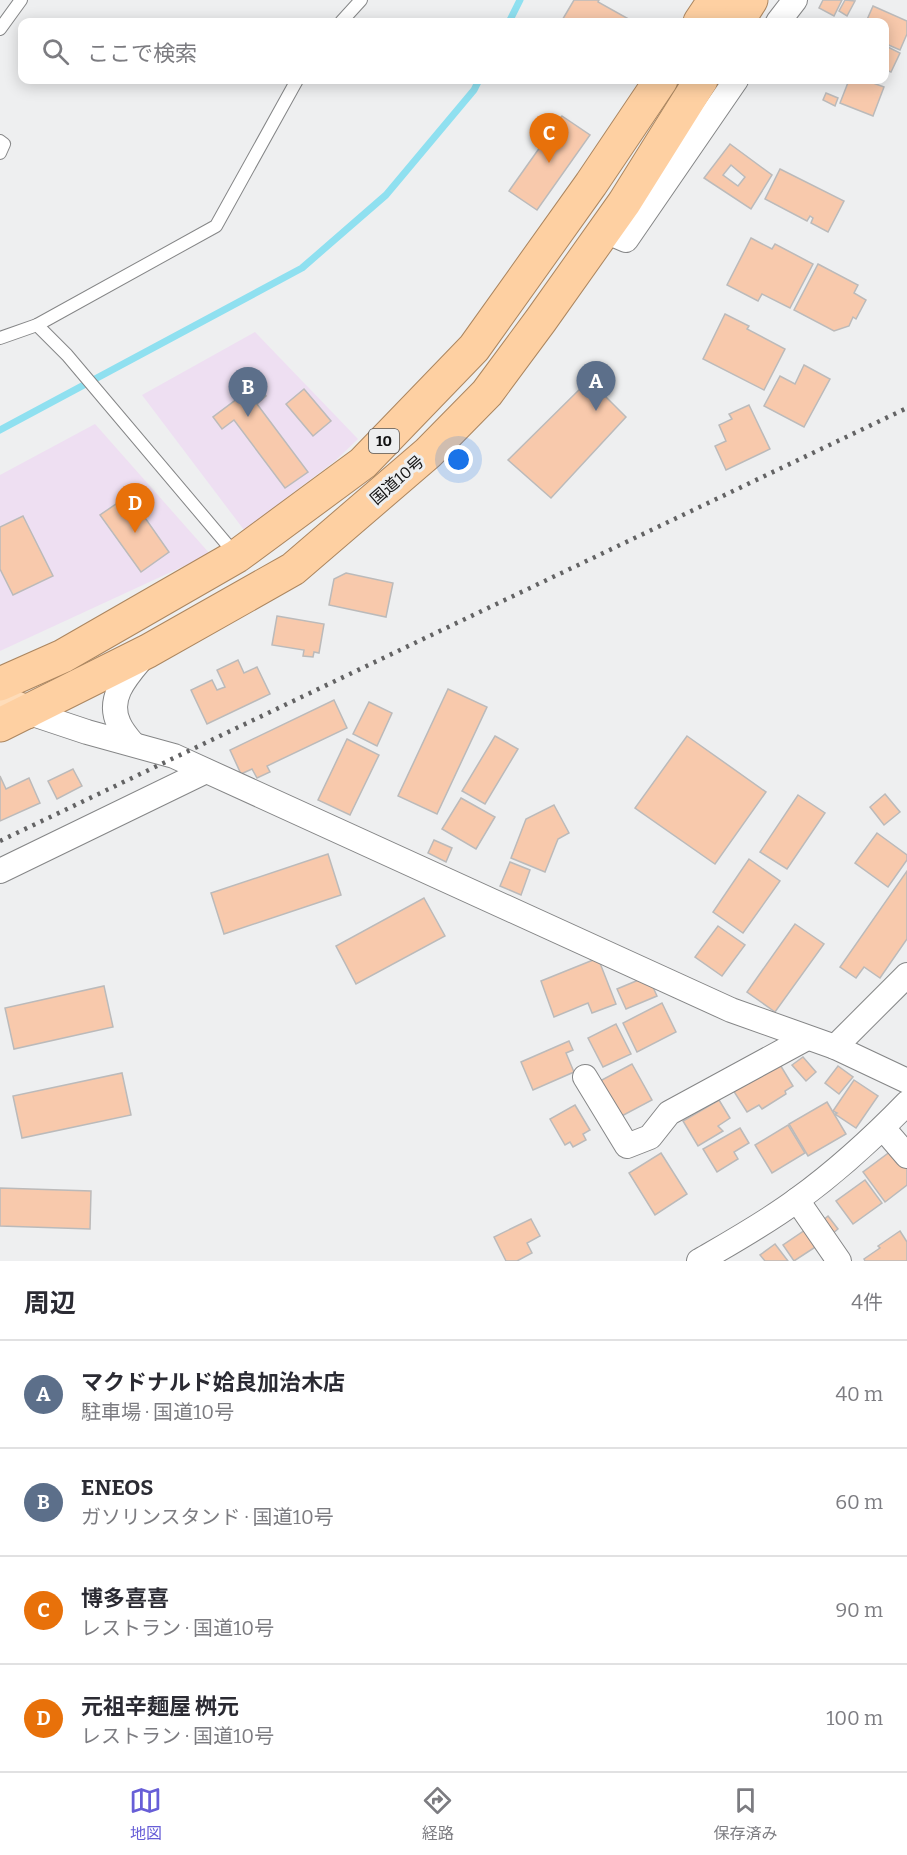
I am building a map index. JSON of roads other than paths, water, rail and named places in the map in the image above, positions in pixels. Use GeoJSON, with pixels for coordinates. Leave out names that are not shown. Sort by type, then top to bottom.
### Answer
{"type":"FeatureCollection","features":[{"type":"Feature","properties":{"kind":"highway"},"geometry":{"type":"LineString","coordinates":[[716,10],[751,0]]}},
{"type":"Feature","properties":{"kind":"highway","name":"10"},"geometry":{"type":"LineString","coordinates":[[0,684],[63,656],[363,463],[474,348],[591,184],[658,84]]}},
{"type":"Feature","properties":{"kind":"highway","name":"国道10号"},"geometry":{"type":"LineString","coordinates":[[9,713],[148,651],[293,569],[428,453],[487,393],[605,231],[698,84]]}},
{"type":"Feature","properties":{"kind":"street"},"geometry":{"type":"LineString","coordinates":[[781,18],[795,0]]}},
{"type":"Feature","properties":{"kind":"street"},"geometry":{"type":"LineString","coordinates":[[605,231],[626,240],[733,84]]}},
{"type":"Feature","properties":{"kind":"street"},"geometry":{"type":"LineString","coordinates":[[591,184],[624,203]]}},
{"type":"Feature","properties":{"kind":"street"},"geometry":{"type":"LineString","coordinates":[[132,744],[118,723],[115,702],[122,681],[148,651]]}},
{"type":"Feature","properties":{"kind":"street"},"geometry":{"type":"LineString","coordinates":[[9,713],[174,756],[731,1010],[835,1047],[907,1081]]}},
{"type":"Feature","properties":{"kind":"street"},"geometry":{"type":"LineString","coordinates":[[0,871],[206,771]]}},
{"type":"Feature","properties":{"kind":"street"},"geometry":{"type":"LineString","coordinates":[[835,1047],[907,975]]}},
{"type":"Feature","properties":{"kind":"street"},"geometry":{"type":"LineString","coordinates":[[585,1077],[627,1146],[650,1137],[669,1113],[807,1038]]}},
{"type":"Feature","properties":{"kind":"street"},"geometry":{"type":"LineString","coordinates":[[699,1261],[797,1200],[883,1128],[907,1103]]}},
{"type":"Feature","properties":{"kind":"street"},"geometry":{"type":"LineString","coordinates":[[883,1128],[907,1156]]}},
{"type":"Feature","properties":{"kind":"street"},"geometry":{"type":"LineString","coordinates":[[797,1200],[839,1261]]}},
{"type":"Feature","properties":{"kind":"lane"},"geometry":{"type":"LineString","coordinates":[[0,29],[21,0]]}},
{"type":"Feature","properties":{"kind":"lane"},"geometry":{"type":"LineString","coordinates":[[345,18],[361,0]]}},
{"type":"Feature","properties":{"kind":"lane"},"geometry":{"type":"LineString","coordinates":[[0,338],[38,325],[216,226],[295,84]]}},
{"type":"Feature","properties":{"kind":"lane"},"geometry":{"type":"LineString","coordinates":[[0,141],[4,144],[0,153]]}},
{"type":"Feature","properties":{"kind":"lane"},"geometry":{"type":"LineString","coordinates":[[38,325],[67,355],[230,548]]}},
{"type":"Feature","properties":{"kind":"waterway"},"geometry":{"type":"LineString","coordinates":[[511,18],[520,0]]}},
{"type":"Feature","properties":{"kind":"waterway"},"geometry":{"type":"LineString","coordinates":[[0,430],[302,268],[386,195],[477,84]]}},
{"type":"Feature","properties":{"kind":"railway"},"geometry":{"type":"LineString","coordinates":[[0,841],[907,408]]}},
{"type":"Feature","properties":{"kind":"place","name":"博多喜喜"},"geometry":{"type":"Point","coordinates":[549,163]}},
{"type":"Feature","properties":{"kind":"place","name":"マクドナルド姶良加治木店"},"geometry":{"type":"Point","coordinates":[596,411]}},
{"type":"Feature","properties":{"kind":"place","name":"ENEOS"},"geometry":{"type":"Point","coordinates":[248,417]}},
{"type":"Feature","properties":{"kind":"place","name":"元祖辛麺屋 桝元"},"geometry":{"type":"Point","coordinates":[135,533]}}]}
